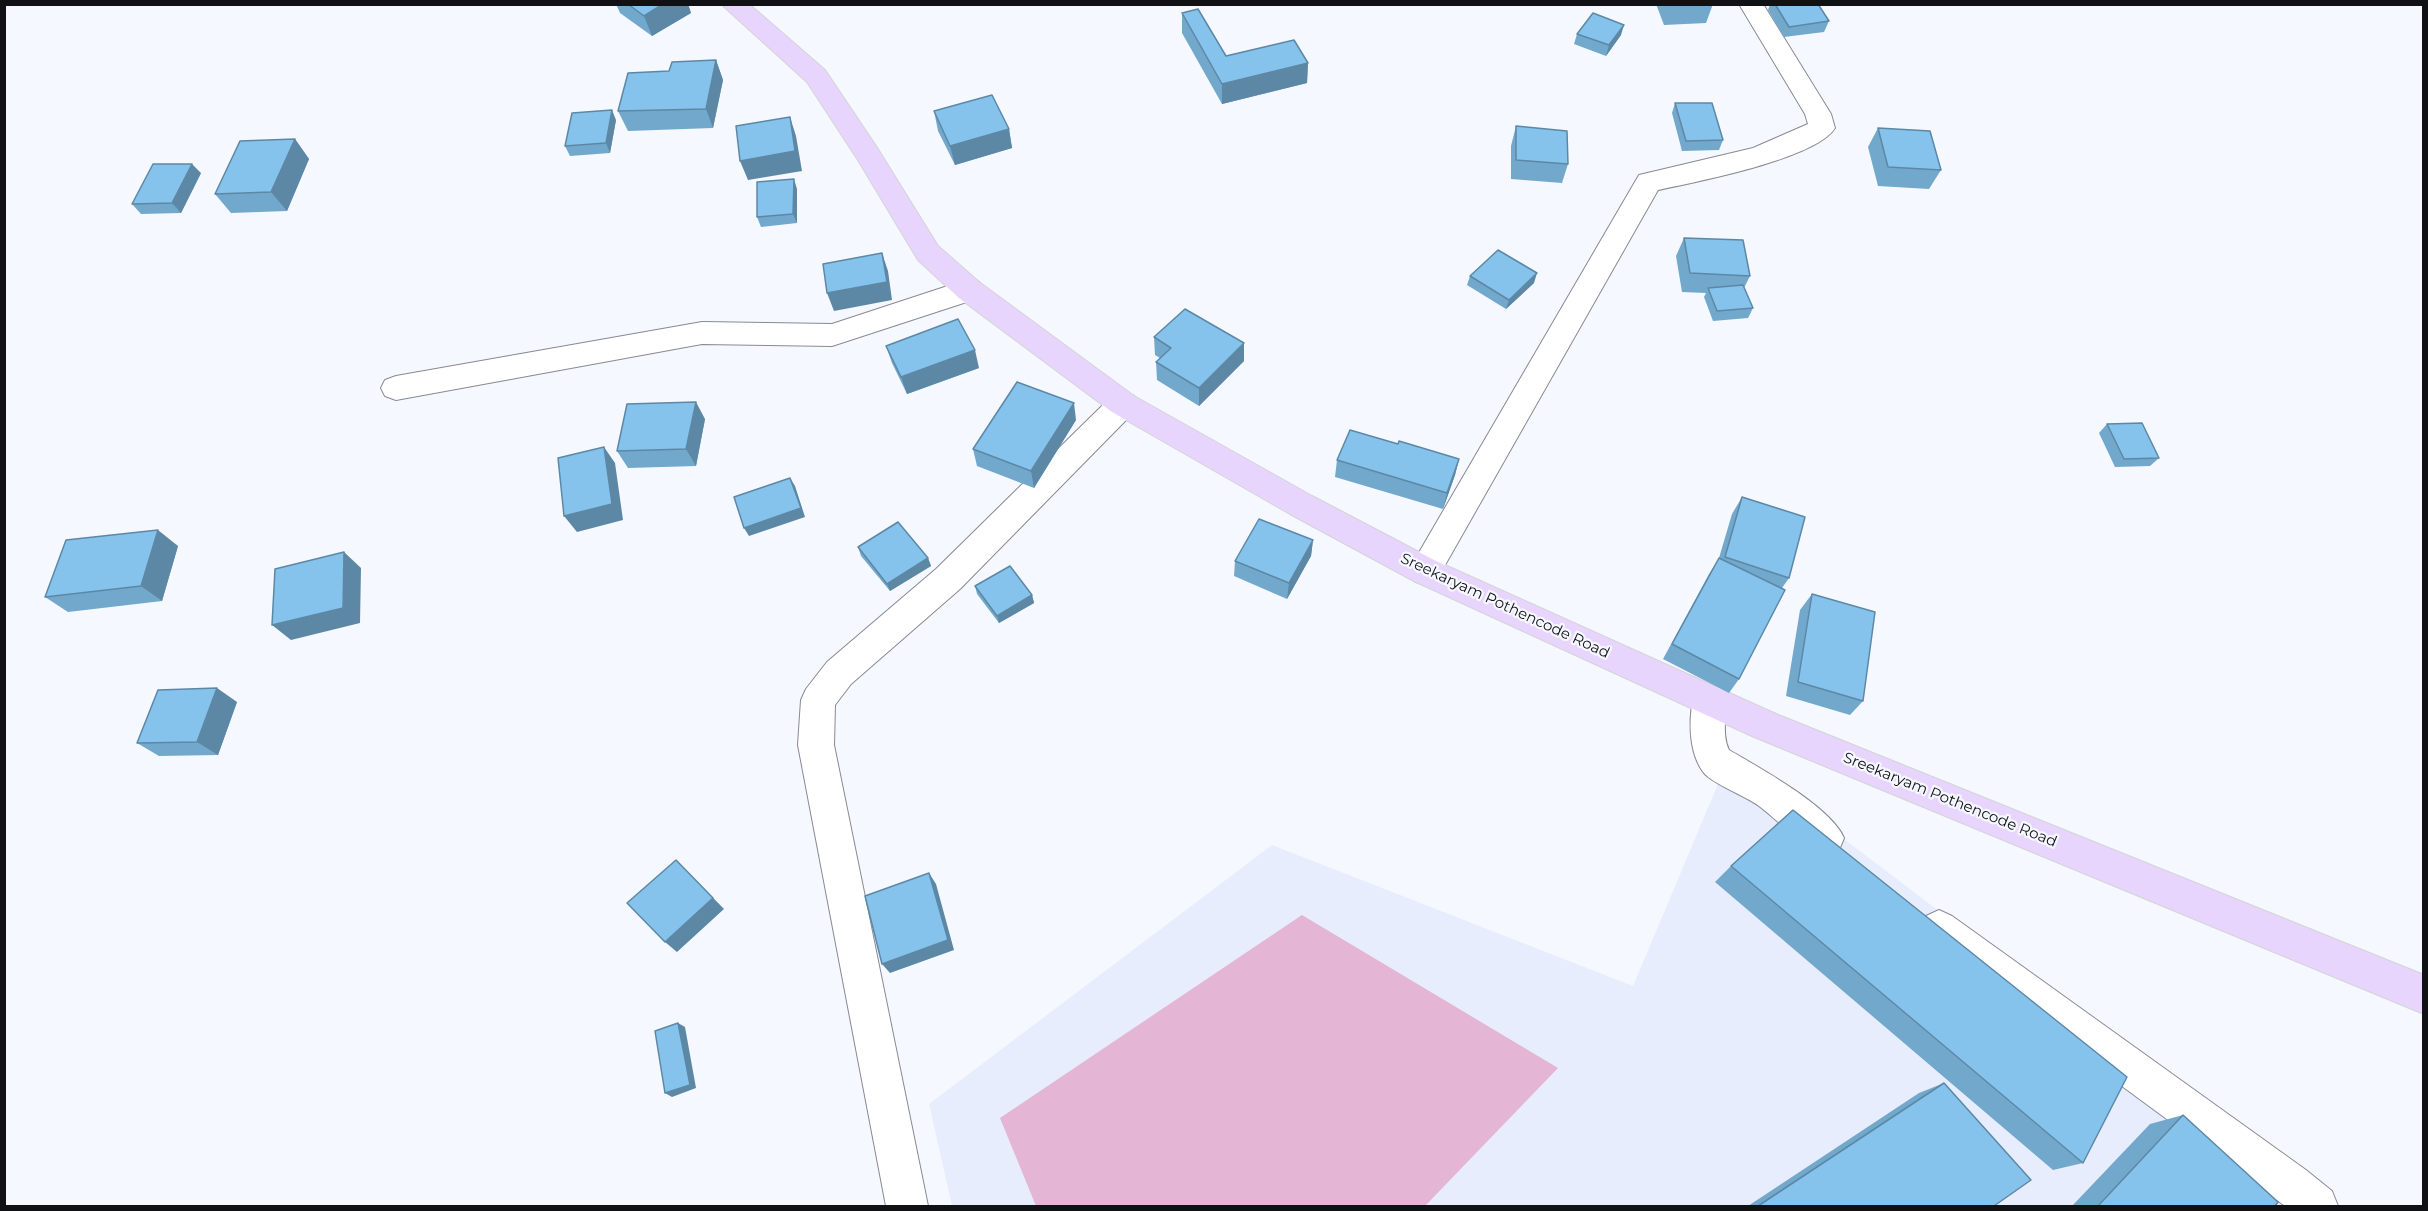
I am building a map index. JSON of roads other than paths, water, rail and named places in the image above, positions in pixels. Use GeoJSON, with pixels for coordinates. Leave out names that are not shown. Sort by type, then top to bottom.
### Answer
{"type":"FeatureCollection","features":[{"type":"Feature","properties":{"kind":"main road","name":"Sreekaryam Pothencode Road"},"geometry":{"type":"LineString","coordinates":[[733,4],[816,76],[867,153],[928,253],[969,290],[1123,404],[1301,505],[1425,571],[1708,700],[2424,995]]}},
{"type":"Feature","properties":{"kind":"street"},"geometry":{"type":"LineString","coordinates":[[1425,571],[1649,182],[1720,166],[1804,141],[1822,128],[1818,114],[1751,4]]}},
{"type":"Feature","properties":{"kind":"street"},"geometry":{"type":"LineString","coordinates":[[396,388],[702,333],[832,335],[969,290]]}},
{"type":"Feature","properties":{"kind":"street"},"geometry":{"type":"LineString","coordinates":[[908,1206],[816,744],[818,700],[839,673],[948,579],[1123,404]]}},
{"type":"Feature","properties":{"kind":"street"},"geometry":{"type":"LineString","coordinates":[[1708,700],[1708,742],[1717,762],[1770,793],[1852,860]]}},
{"type":"Feature","properties":{"kind":"street"},"geometry":{"type":"LineString","coordinates":[[1916,911],[2317,1206]]}}]}
